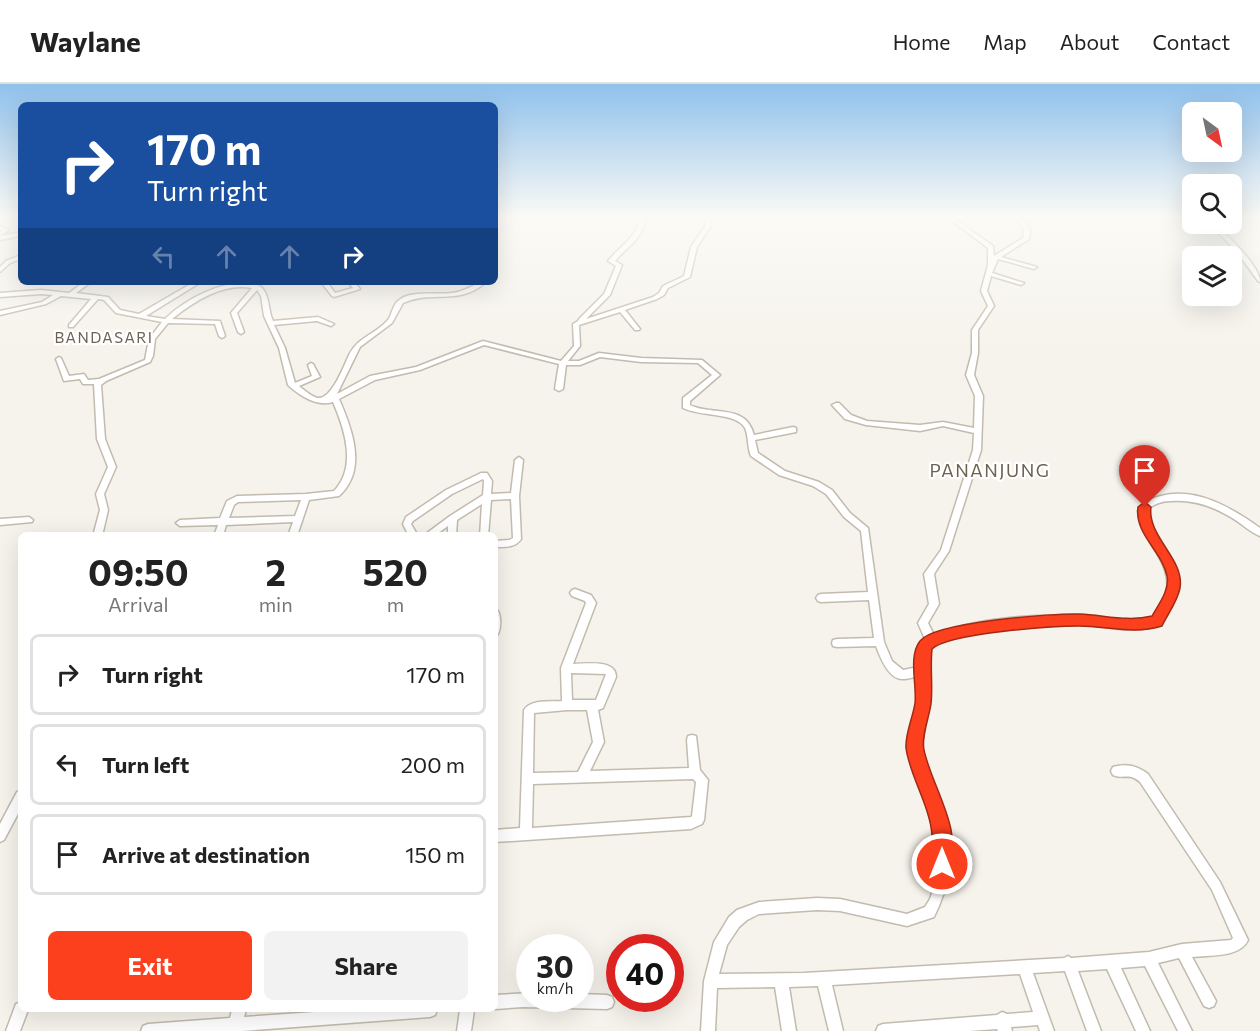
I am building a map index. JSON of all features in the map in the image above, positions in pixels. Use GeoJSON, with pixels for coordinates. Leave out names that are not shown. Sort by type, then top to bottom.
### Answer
{"type":"FeatureCollection","features":[{"type":"Feature","properties":{"kind":"street"},"geometry":{"type":"LineString","coordinates":[[559,388],[563,363],[577,346],[575,328],[579,321],[607,295],[619,265],[611,261]]}},
{"type":"Feature","properties":{"kind":"street"},"geometry":{"type":"LineString","coordinates":[[579,321],[622,310],[627,306],[657,297],[665,287],[687,277],[691,261]]}},
{"type":"Feature","properties":{"kind":"street"},"geometry":{"type":"LineString","coordinates":[[931,640],[923,623],[934,604],[929,574],[945,551],[977,450],[979,396],[970,375],[975,353],[975,330],[991,306],[984,291],[993,261]]}},
{"type":"Feature","properties":{"kind":"street"},"geometry":{"type":"LineString","coordinates":[[1014,261],[1034,267]]}},
{"type":"Feature","properties":{"kind":"street"},"geometry":{"type":"LineString","coordinates":[[1246,261],[1260,280]]}},
{"type":"Feature","properties":{"kind":"street"},"geometry":{"type":"LineString","coordinates":[[988,274],[1021,283]]}},
{"type":"Feature","properties":{"kind":"street"},"geometry":{"type":"LineString","coordinates":[[41,292],[48,285]]}},
{"type":"Feature","properties":{"kind":"street"},"geometry":{"type":"LineString","coordinates":[[71,294],[84,285]]}},
{"type":"Feature","properties":{"kind":"street"},"geometry":{"type":"LineString","coordinates":[[141,316],[193,285]]}},
{"type":"Feature","properties":{"kind":"street"},"geometry":{"type":"LineString","coordinates":[[59,359],[68,380],[82,376],[86,382],[101,381],[148,361],[150,342],[166,321],[194,301],[234,285]]}},
{"type":"Feature","properties":{"kind":"street"},"geometry":{"type":"LineString","coordinates":[[243,285],[256,287],[264,296],[270,323],[293,386],[315,400],[336,399],[373,378],[418,369],[483,344],[563,363],[580,363],[599,355],[641,360],[700,361],[716,375],[686,400],[686,406],[692,410],[720,413],[741,420],[748,426],[753,450],[759,459],[782,473],[816,484],[829,492],[847,515],[865,530],[879,642],[888,664],[898,674],[922,670]]}},
{"type":"Feature","properties":{"kind":"street"},"geometry":{"type":"LineString","coordinates":[[326,285],[334,295],[357,289],[354,285]]}},
{"type":"Feature","properties":{"kind":"street"},"geometry":{"type":"LineString","coordinates":[[315,400],[332,394],[357,346],[390,321],[400,302],[421,295],[448,297],[479,285]]}},
{"type":"Feature","properties":{"kind":"street"},"geometry":{"type":"LineString","coordinates":[[241,332],[234,313],[256,287]]}},
{"type":"Feature","properties":{"kind":"street"},"geometry":{"type":"LineString","coordinates":[[0,314],[44,303],[61,292]]}},
{"type":"Feature","properties":{"kind":"street"},"geometry":{"type":"LineString","coordinates":[[0,295],[61,292],[110,299],[116,311],[166,321],[218,322],[222,336]]}},
{"type":"Feature","properties":{"kind":"street"},"geometry":{"type":"LineString","coordinates":[[71,326],[96,297]]}},
{"type":"Feature","properties":{"kind":"street"},"geometry":{"type":"LineString","coordinates":[[622,310],[637,328]]}},
{"type":"Feature","properties":{"kind":"street"},"geometry":{"type":"LineString","coordinates":[[270,323],[318,319],[331,324]]}},
{"type":"Feature","properties":{"kind":"street"},"geometry":{"type":"LineString","coordinates":[[293,386],[315,378],[311,365]]}},
{"type":"Feature","properties":{"kind":"street"},"geometry":{"type":"LineString","coordinates":[[98,532],[104,510],[100,494],[112,467],[101,439],[97,385],[101,381]]}},
{"type":"Feature","properties":{"kind":"street"},"geometry":{"type":"LineString","coordinates":[[219,532],[230,504],[237,499],[336,494],[348,481],[351,440],[336,399]]}},
{"type":"Feature","properties":{"kind":"street"},"geometry":{"type":"LineString","coordinates":[[836,405],[848,417],[866,423],[926,428],[943,424],[977,431]]}},
{"type":"Feature","properties":{"kind":"street"},"geometry":{"type":"LineString","coordinates":[[752,438],[793,430]]}},
{"type":"Feature","properties":{"kind":"street"},"geometry":{"type":"LineString","coordinates":[[498,544],[511,543],[517,539],[515,496],[519,460]]}},
{"type":"Feature","properties":{"kind":"street"},"geometry":{"type":"LineString","coordinates":[[411,532],[406,524],[409,519],[449,492],[484,476],[488,478],[484,532]]}},
{"type":"Feature","properties":{"kind":"street"},"geometry":{"type":"LineString","coordinates":[[708,1031],[711,981],[721,942],[742,915],[759,908],[817,904],[840,905],[907,920],[929,912],[942,882],[942,834],[915,748],[923,704],[922,670],[925,646],[931,640],[971,629],[1025,624],[1078,620],[1140,625],[1157,621],[1173,590],[1174,577],[1146,526],[1142,511],[1150,503],[1160,499],[1179,495],[1204,500],[1260,533]]}},
{"type":"Feature","properties":{"kind":"street"},"geometry":{"type":"LineString","coordinates":[[433,532],[486,497],[515,496]]}},
{"type":"Feature","properties":{"kind":"street"},"geometry":{"type":"LineString","coordinates":[[294,532],[306,497]]}},
{"type":"Feature","properties":{"kind":"street"},"geometry":{"type":"LineString","coordinates":[[452,532],[453,518]]}},
{"type":"Feature","properties":{"kind":"street"},"geometry":{"type":"LineString","coordinates":[[180,523],[299,519]]}},
{"type":"Feature","properties":{"kind":"street"},"geometry":{"type":"LineString","coordinates":[[0,522],[29,520]]}},
{"type":"Feature","properties":{"kind":"street"},"geometry":{"type":"LineString","coordinates":[[567,705],[566,668],[591,603],[588,598],[575,593]]}},
{"type":"Feature","properties":{"kind":"street"},"geometry":{"type":"LineString","coordinates":[[821,598],[872,596]]}},
{"type":"Feature","properties":{"kind":"street"},"geometry":{"type":"LineString","coordinates":[[837,643],[879,642]]}},
{"type":"Feature","properties":{"kind":"street"},"geometry":{"type":"LineString","coordinates":[[526,834],[529,710],[567,705],[592,706],[602,701],[611,672],[606,669],[566,668]]}},
{"type":"Feature","properties":{"kind":"street"},"geometry":{"type":"LineString","coordinates":[[582,775],[599,742],[592,706]]}},
{"type":"Feature","properties":{"kind":"street"},"geometry":{"type":"LineString","coordinates":[[498,836],[691,823],[698,820],[702,780],[695,773],[692,740]]}},
{"type":"Feature","properties":{"kind":"street"},"geometry":{"type":"LineString","coordinates":[[711,981],[781,980],[1111,962],[1149,959],[1182,951],[1234,946],[1240,943],[1241,937],[1216,886],[1144,778],[1135,771],[1117,771]]}},
{"type":"Feature","properties":{"kind":"street"},"geometry":{"type":"LineString","coordinates":[[527,779],[582,775],[617,777],[695,773]]}},
{"type":"Feature","properties":{"kind":"street"},"geometry":{"type":"LineString","coordinates":[[0,836],[18,802]]}},
{"type":"Feature","properties":{"kind":"street"},"geometry":{"type":"LineString","coordinates":[[1182,951],[1209,1000]]}},
{"type":"Feature","properties":{"kind":"street"},"geometry":{"type":"LineString","coordinates":[[1149,959],[1185,1031]]}},
{"type":"Feature","properties":{"kind":"street"},"geometry":{"type":"LineString","coordinates":[[1111,962],[1143,1031]]}},
{"type":"Feature","properties":{"kind":"street"},"geometry":{"type":"LineString","coordinates":[[1068,963],[1094,1031]]}},
{"type":"Feature","properties":{"kind":"street"},"geometry":{"type":"LineString","coordinates":[[883,1031],[1044,1024],[1024,966]]}},
{"type":"Feature","properties":{"kind":"street"},"geometry":{"type":"LineString","coordinates":[[823,978],[836,1031]]}},
{"type":"Feature","properties":{"kind":"street"},"geometry":{"type":"LineString","coordinates":[[781,980],[789,1031]]}},
{"type":"Feature","properties":{"kind":"street"},"geometry":{"type":"LineString","coordinates":[[498,1002],[523,1000],[606,1002]]}},
{"type":"Feature","properties":{"kind":"street"},"geometry":{"type":"LineString","coordinates":[[13,1031],[20,1012]]}},
{"type":"Feature","properties":{"kind":"street"},"geometry":{"type":"LineString","coordinates":[[235,1029],[239,1012]]}},
{"type":"Feature","properties":{"kind":"street"},"geometry":{"type":"LineString","coordinates":[[148,1031],[235,1029],[409,1012]]}},
{"type":"Feature","properties":{"kind":"street"},"geometry":{"type":"LineString","coordinates":[[464,1031],[467,1012]]}},
{"type":"Feature","properties":{"kind":"district","name":"BANDASARI"},"geometry":{"type":"Point","coordinates":[104,338]}},
{"type":"Feature","properties":{"kind":"district","name":"PANANJUNG"},"geometry":{"type":"Point","coordinates":[990,471]}},
{"type":"Feature","properties":{"kind":"route"},"geometry":{"type":"LineString","coordinates":[[942,864],[942,834],[915,748],[923,704],[922,670],[925,646],[931,640],[971,629],[1078,620],[1124,625],[1151,624],[1157,621],[1173,590],[1174,577],[1143,519],[1142,511],[1145,507]]}}]}
